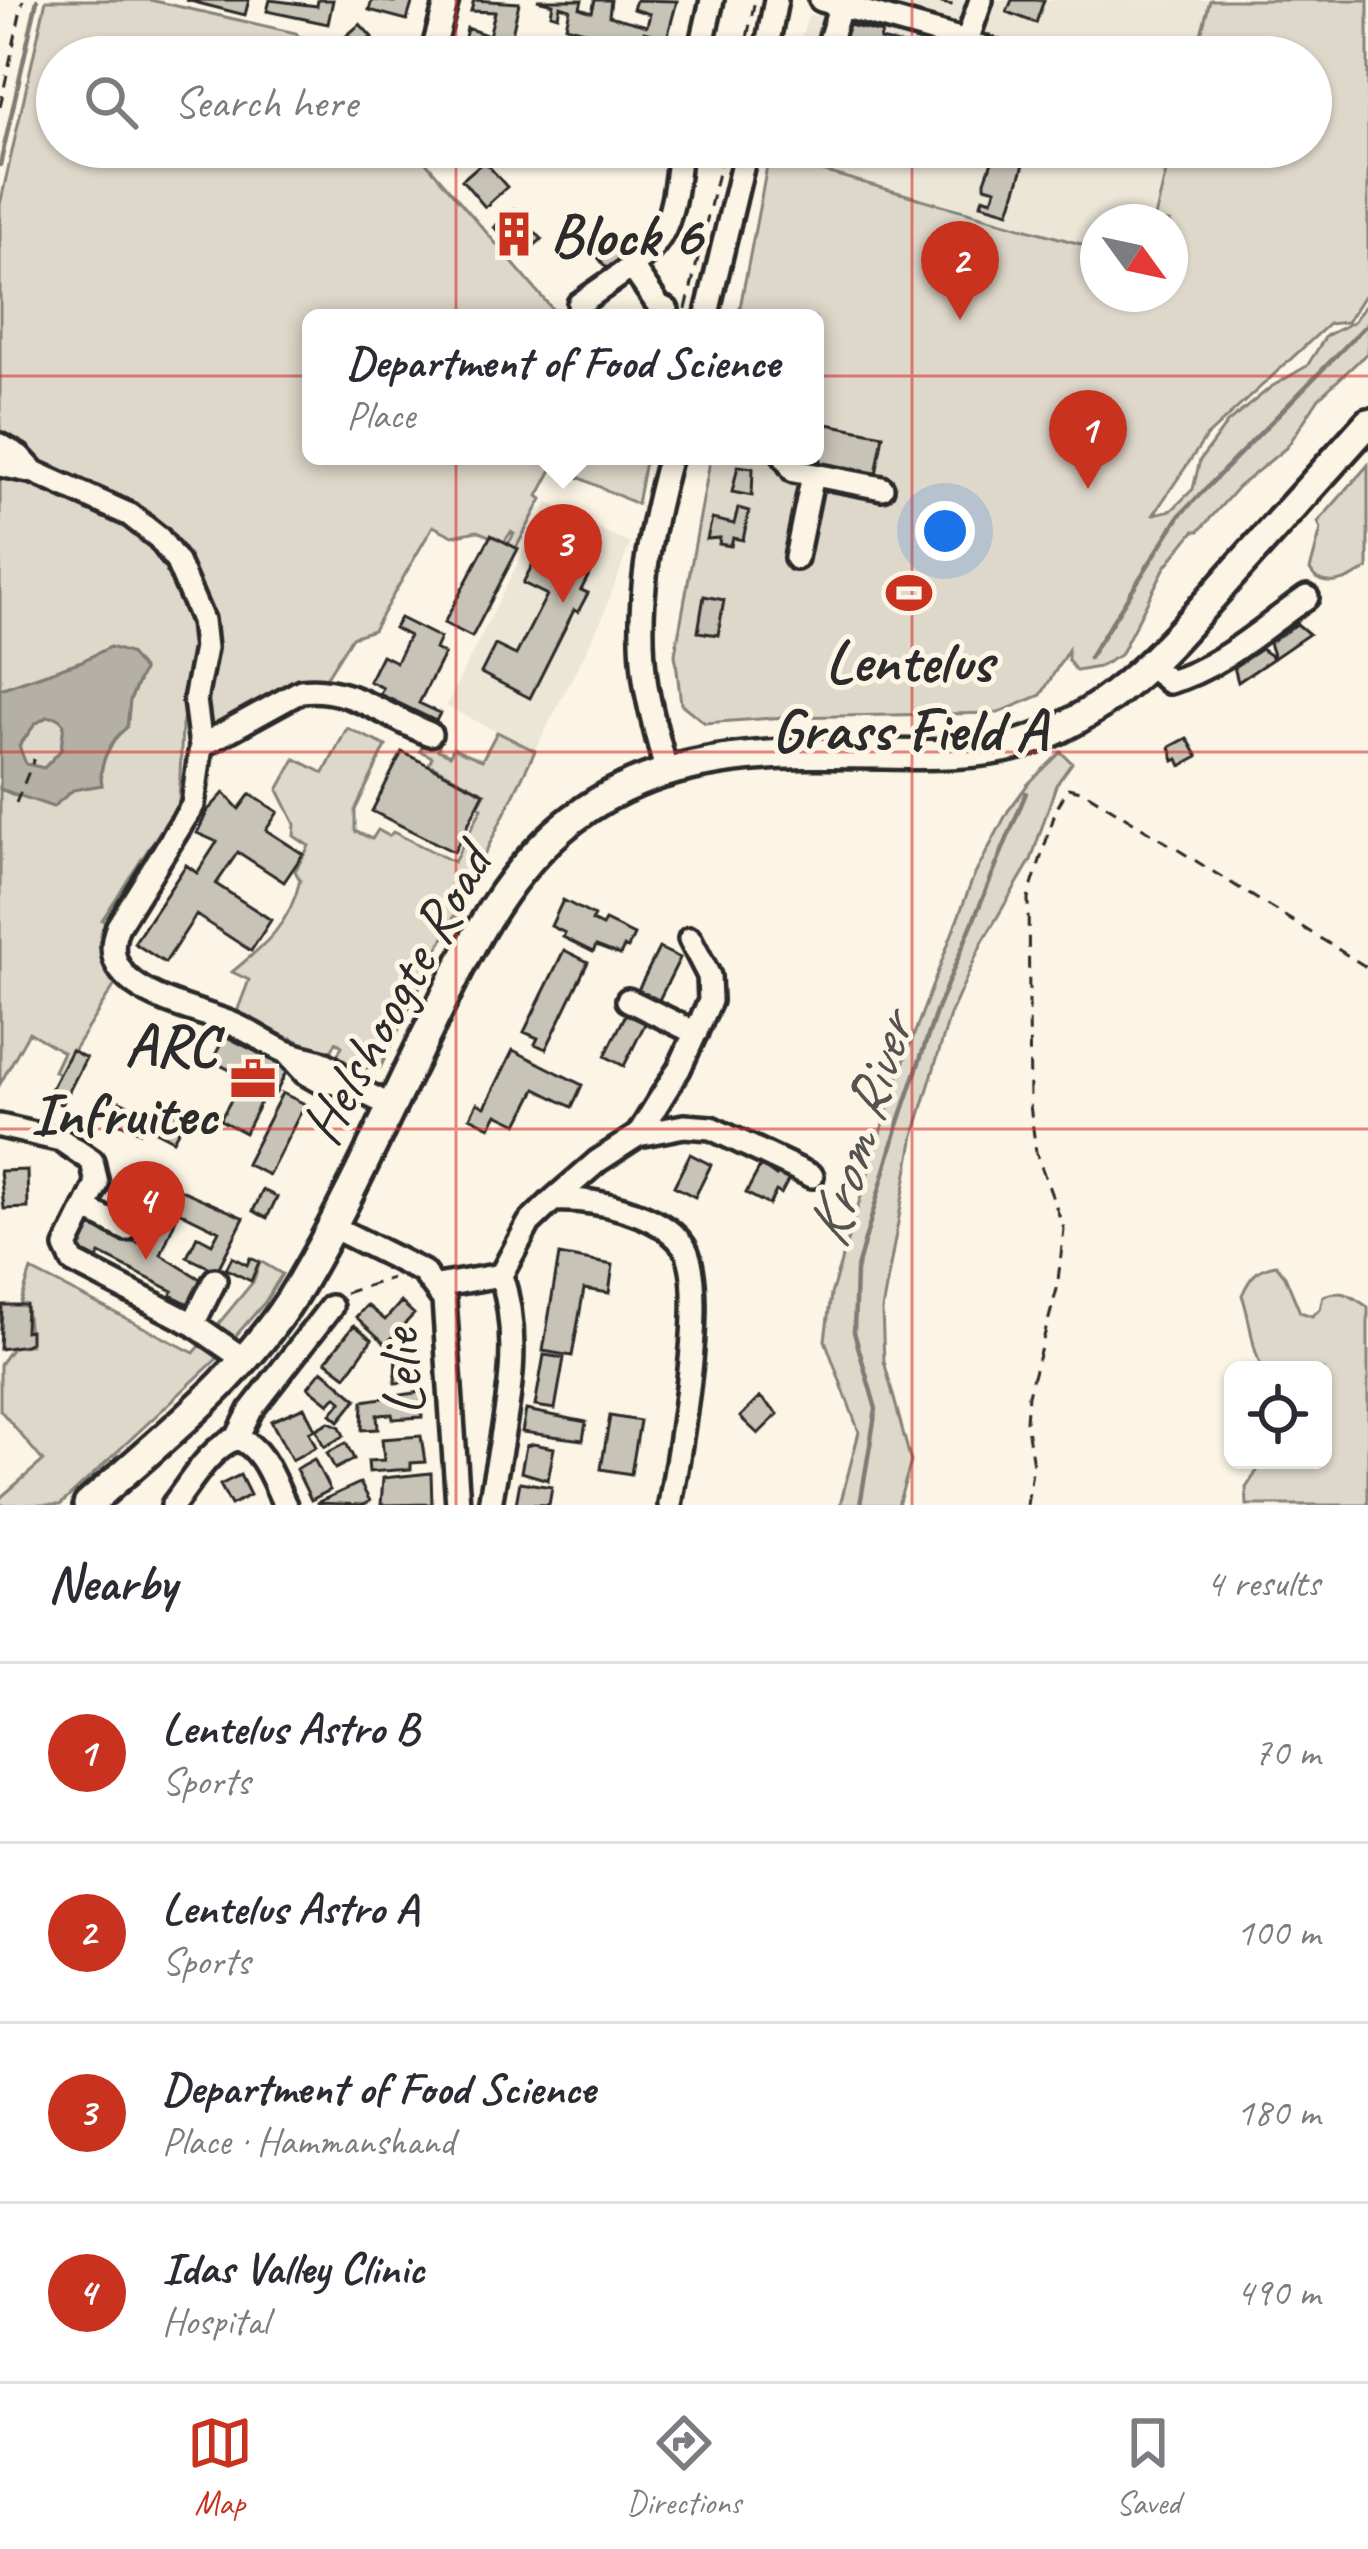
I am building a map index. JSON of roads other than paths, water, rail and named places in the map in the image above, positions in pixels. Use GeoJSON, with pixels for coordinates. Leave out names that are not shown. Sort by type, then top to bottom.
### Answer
{"type":"FeatureCollection","features":[{"type":"Feature","properties":{"kind":"main road","name":"Helshoogte Road"},"geometry":{"type":"LineString","coordinates":[[88,1505],[245,1360],[284,1310],[487,916],[523,864],[548,839],[603,797],[666,771],[760,754],[948,754],[1006,747],[1084,716],[1111,700],[1150,665],[1368,423]]}},
{"type":"Feature","properties":{"kind":"street"},"geometry":{"type":"LineString","coordinates":[[437,36],[447,0]]}},
{"type":"Feature","properties":{"kind":"street"},"geometry":{"type":"LineString","coordinates":[[704,36],[712,0]]}},
{"type":"Feature","properties":{"kind":"street"},"geometry":{"type":"LineString","coordinates":[[770,36],[778,0],[831,4],[952,36]]}},
{"type":"Feature","properties":{"kind":"street"},"geometry":{"type":"LineString","coordinates":[[968,36],[981,2]]}},
{"type":"Feature","properties":{"kind":"street"},"geometry":{"type":"LineString","coordinates":[[827,36],[831,4]]}},
{"type":"Feature","properties":{"kind":"street"},"geometry":{"type":"LineString","coordinates":[[579,304],[652,250],[673,215],[678,168]]}},
{"type":"Feature","properties":{"kind":"street"},"geometry":{"type":"LineString","coordinates":[[708,309],[742,168]]}},
{"type":"Feature","properties":{"kind":"street"},"geometry":{"type":"LineString","coordinates":[[632,267],[665,309]]}},
{"type":"Feature","properties":{"kind":"street"},"geometry":{"type":"LineString","coordinates":[[0,445],[34,472]]}},
{"type":"Feature","properties":{"kind":"street"},"geometry":{"type":"LineString","coordinates":[[0,465],[34,472],[130,515],[159,538],[177,562],[204,634],[195,700],[201,746],[194,805],[118,926],[111,946],[113,959],[134,986],[237,1025],[287,1053],[319,1081],[346,1084],[391,1106]]}},
{"type":"Feature","properties":{"kind":"street"},"geometry":{"type":"LineString","coordinates":[[666,771],[645,680],[642,626],[645,570],[668,465]]}},
{"type":"Feature","properties":{"kind":"street"},"geometry":{"type":"LineString","coordinates":[[790,465],[794,471],[882,488]]}},
{"type":"Feature","properties":{"kind":"street"},"geometry":{"type":"LineString","coordinates":[[796,558],[813,475]]}},
{"type":"Feature","properties":{"kind":"street"},"geometry":{"type":"LineString","coordinates":[[1150,665],[1169,682],[1178,680],[1307,597]]}},
{"type":"Feature","properties":{"kind":"street"},"geometry":{"type":"LineString","coordinates":[[201,746],[301,691],[317,689],[345,693],[430,734]]}},
{"type":"Feature","properties":{"kind":"street"},"geometry":{"type":"LineString","coordinates":[[638,1135],[679,1069],[710,1001],[710,976],[690,939]]}},
{"type":"Feature","properties":{"kind":"street"},"geometry":{"type":"LineString","coordinates":[[628,1000],[696,1033]]}},
{"type":"Feature","properties":{"kind":"street"},"geometry":{"type":"LineString","coordinates":[[0,1126],[61,1140],[92,1161],[97,1184],[66,1246],[73,1262],[193,1324],[245,1360]]}},
{"type":"Feature","properties":{"kind":"street"},"geometry":{"type":"LineString","coordinates":[[490,1505],[514,1336],[502,1275],[529,1223],[598,1161],[638,1135],[684,1126],[711,1128],[812,1176]]}},
{"type":"Feature","properties":{"kind":"street"},"geometry":{"type":"LineString","coordinates":[[553,1200],[592,1202],[652,1222],[672,1234],[690,1259],[690,1382],[670,1505]]}},
{"type":"Feature","properties":{"kind":"street"},"geometry":{"type":"LineString","coordinates":[[87,1209],[126,1229]]}},
{"type":"Feature","properties":{"kind":"street","name":"Lelie"},"geometry":{"type":"LineString","coordinates":[[331,1226],[423,1272],[436,1286],[447,1318],[458,1505]]}},
{"type":"Feature","properties":{"kind":"street"},"geometry":{"type":"LineString","coordinates":[[436,1286],[502,1275]]}},
{"type":"Feature","properties":{"kind":"street"},"geometry":{"type":"LineString","coordinates":[[193,1324],[215,1280]]}},
{"type":"Feature","properties":{"kind":"street"},"geometry":{"type":"LineString","coordinates":[[173,1505],[224,1443],[237,1438],[251,1410],[331,1307]]}},
{"type":"Feature","properties":{"kind":"street"},"geometry":{"type":"LineString","coordinates":[[237,1438],[251,1444],[261,1457],[285,1505]]}},
{"type":"Feature","properties":{"kind":"waterway"},"geometry":{"type":"LineString","coordinates":[[0,165],[37,0]]}},
{"type":"Feature","properties":{"kind":"waterway","name":"Krom River"},"geometry":{"type":"LineString","coordinates":[[1089,658],[1180,515],[1368,323]]}},
{"type":"Feature","properties":{"kind":"waterway","name":"Krom River"},"geometry":{"type":"LineString","coordinates":[[860,1505],[876,1409],[854,1332],[856,1271],[937,1009],[1026,793]]}},
{"type":"Feature","properties":{"kind":"place","name":"Block 6"},"geometry":{"type":"Point","coordinates":[514,234]}},
{"type":"Feature","properties":{"kind":"place","name":"Lentelus Astro A"},"geometry":{"type":"Point","coordinates":[960,320]}},
{"type":"Feature","properties":{"kind":"place","name":"Lentelus Astro B"},"geometry":{"type":"Point","coordinates":[1088,489]}},
{"type":"Feature","properties":{"kind":"place","name":"Lentelus Grass Field A"},"geometry":{"type":"Point","coordinates":[909,593]}},
{"type":"Feature","properties":{"kind":"place","name":"Department of Food Science"},"geometry":{"type":"Point","coordinates":[563,603]}},
{"type":"Feature","properties":{"kind":"place","name":"ARC Infruitec"},"geometry":{"type":"Point","coordinates":[253,1079]}},
{"type":"Feature","properties":{"kind":"place","name":"Idas Valley Clinic"},"geometry":{"type":"Point","coordinates":[146,1260]}}]}
